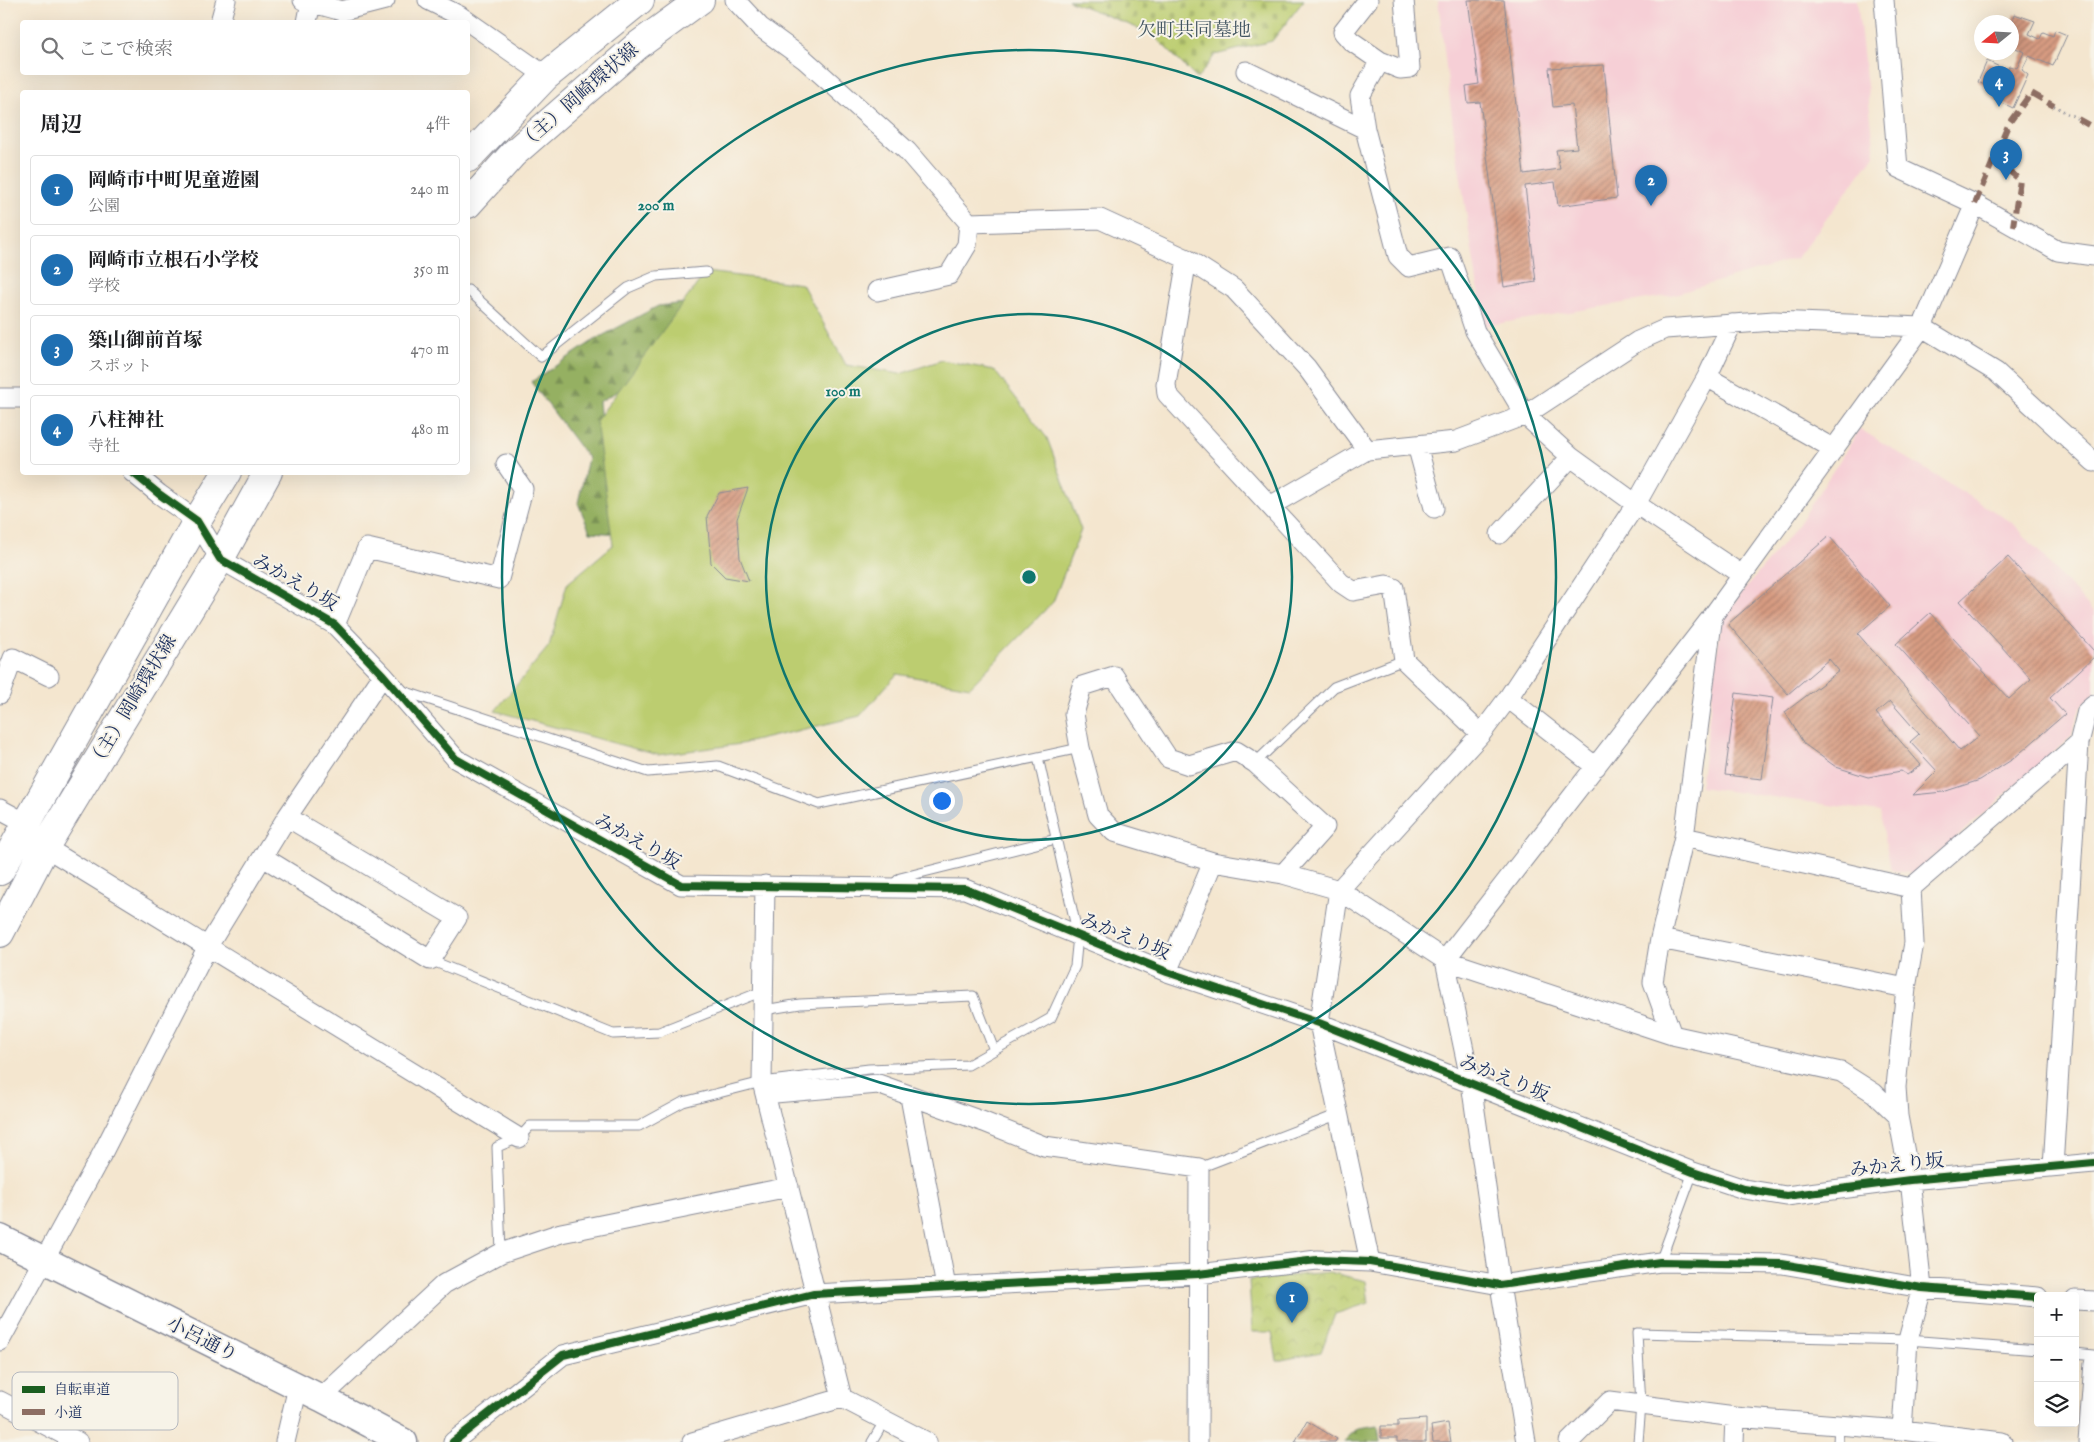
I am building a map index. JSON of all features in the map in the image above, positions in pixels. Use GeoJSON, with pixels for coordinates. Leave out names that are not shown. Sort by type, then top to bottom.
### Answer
{"type":"FeatureCollection","features":[{"type":"Feature","properties":{"kind":"main road","name":"（主）岡崎環状線"},"geometry":{"type":"LineString","coordinates":[[470,156],[546,76],[640,0]]}},
{"type":"Feature","properties":{"kind":"main road","name":"（主）岡崎環状線"},"geometry":{"type":"LineString","coordinates":[[470,202],[513,154],[637,46],[700,0]]}},
{"type":"Feature","properties":{"kind":"main road","name":"（主）岡崎環状線"},"geometry":{"type":"LineString","coordinates":[[0,871],[197,521],[225,475]]}},
{"type":"Feature","properties":{"kind":"main road","name":"（主）岡崎環状線"},"geometry":{"type":"LineString","coordinates":[[0,933],[45,847],[220,558],[266,475]]}},
{"type":"Feature","properties":{"kind":"street"},"geometry":{"type":"LineString","coordinates":[[221,20],[226,0]]}},
{"type":"Feature","properties":{"kind":"street"},"geometry":{"type":"LineString","coordinates":[[307,20],[307,1],[342,11],[385,0]]}},
{"type":"Feature","properties":{"kind":"street"},"geometry":{"type":"LineString","coordinates":[[428,0],[466,20]]}},
{"type":"Feature","properties":{"kind":"street"},"geometry":{"type":"LineString","coordinates":[[735,0],[760,27],[804,59],[907,151],[969,223],[967,245],[949,275],[877,291]]}},
{"type":"Feature","properties":{"kind":"street"},"geometry":{"type":"LineString","coordinates":[[1368,0],[1343,32],[1351,41],[1380,60],[1400,69],[1410,68],[1404,0]]}},
{"type":"Feature","properties":{"kind":"street"},"geometry":{"type":"LineString","coordinates":[[1884,0],[1898,168],[1975,204],[2058,251],[2094,256]]}},
{"type":"Feature","properties":{"kind":"street"},"geometry":{"type":"LineString","coordinates":[[470,23],[546,76]]}},
{"type":"Feature","properties":{"kind":"street"},"geometry":{"type":"LineString","coordinates":[[1380,60],[1360,96],[1365,129],[1398,256],[1409,267],[1450,257],[1475,331],[1525,415],[1571,457],[1636,504],[1742,575]]}},
{"type":"Feature","properties":{"kind":"street"},"geometry":{"type":"LineString","coordinates":[[1246,71],[1365,129]]}},
{"type":"Feature","properties":{"kind":"street"},"geometry":{"type":"LineString","coordinates":[[1526,1442],[1500,1285],[1471,1083],[1446,960],[1714,614],[1922,327],[1975,204]]}},
{"type":"Feature","properties":{"kind":"street"},"geometry":{"type":"LineString","coordinates":[[969,223],[1100,219],[1187,259],[1234,289],[1307,368],[1367,450]]}},
{"type":"Feature","properties":{"kind":"street"},"geometry":{"type":"LineString","coordinates":[[1187,259],[1166,384],[1167,394],[1342,583],[1353,591],[1386,585],[1394,588],[1404,660],[1480,734]]}},
{"type":"Feature","properties":{"kind":"street"},"geometry":{"type":"LineString","coordinates":[[1270,506],[1367,450],[1456,441],[1525,415],[1638,341],[1665,329],[1774,321],[1922,327],[1996,372],[2094,462]]}},
{"type":"Feature","properties":{"kind":"street"},"geometry":{"type":"LineString","coordinates":[[1370,1262],[1319,1023],[1339,890],[1480,734],[1508,698],[1636,504],[1707,377],[1732,324]]}},
{"type":"Feature","properties":{"kind":"street"},"geometry":{"type":"LineString","coordinates":[[1707,377],[1834,449]]}},
{"type":"Feature","properties":{"kind":"street"},"geometry":{"type":"LineString","coordinates":[[0,398],[20,398]]}},
{"type":"Feature","properties":{"kind":"street"},"geometry":{"type":"LineString","coordinates":[[1417,445],[1434,508]]}},
{"type":"Feature","properties":{"kind":"street"},"geometry":{"type":"LineString","coordinates":[[1500,534],[1571,457]]}},
{"type":"Feature","properties":{"kind":"street"},"geometry":{"type":"LineString","coordinates":[[335,625],[367,548],[499,579],[523,489],[506,464]]}},
{"type":"Feature","properties":{"kind":"street"},"geometry":{"type":"LineString","coordinates":[[136,475],[197,521],[220,558]]}},
{"type":"Feature","properties":{"kind":"street","name":"みかえり坂"},"geometry":{"type":"LineString","coordinates":[[220,558],[335,625],[388,681],[456,758],[681,885],[964,889],[1167,972],[1319,1023],[1693,1172],[1744,1189],[1786,1196],[1910,1180],[2094,1163]]}},
{"type":"Feature","properties":{"kind":"street"},"geometry":{"type":"LineString","coordinates":[[1672,1035],[1653,982],[1660,939],[1684,837],[1714,614]]}},
{"type":"Feature","properties":{"kind":"street"},"geometry":{"type":"LineString","coordinates":[[0,694],[13,658],[49,676]]}},
{"type":"Feature","properties":{"kind":"street"},"geometry":{"type":"LineString","coordinates":[[1283,874],[1325,827],[1255,763],[1236,751],[1189,764],[1168,758],[1114,676],[1082,686],[1074,714],[1080,748],[1098,815],[1114,832],[1213,862],[1283,874],[1339,890],[1446,960],[1672,1035],[1841,1072],[1874,1093],[1898,1116]]}},
{"type":"Feature","properties":{"kind":"street"},"geometry":{"type":"LineString","coordinates":[[0,1341],[103,1152],[208,946],[287,817],[388,681]]}},
{"type":"Feature","properties":{"kind":"street"},"geometry":{"type":"LineString","coordinates":[[1508,698],[1596,767]]}},
{"type":"Feature","properties":{"kind":"street"},"geometry":{"type":"LineString","coordinates":[[2053,1167],[2079,743],[2087,711],[2094,705]]}},
{"type":"Feature","properties":{"kind":"street"},"geometry":{"type":"LineString","coordinates":[[1911,888],[2079,743]]}},
{"type":"Feature","properties":{"kind":"street"},"geometry":{"type":"LineString","coordinates":[[0,809],[26,823]]}},
{"type":"Feature","properties":{"kind":"street"},"geometry":{"type":"LineString","coordinates":[[263,857],[430,960],[456,918],[287,817]]}},
{"type":"Feature","properties":{"kind":"street"},"geometry":{"type":"LineString","coordinates":[[1684,837],[1911,888]]}},
{"type":"Feature","properties":{"kind":"street"},"geometry":{"type":"LineString","coordinates":[[45,847],[519,1138]]}},
{"type":"Feature","properties":{"kind":"street"},"geometry":{"type":"LineString","coordinates":[[1167,972],[1213,862]]}},
{"type":"Feature","properties":{"kind":"street"},"geometry":{"type":"LineString","coordinates":[[765,885],[762,1082],[790,1187],[814,1294],[842,1398]]}},
{"type":"Feature","properties":{"kind":"street"},"geometry":{"type":"LineString","coordinates":[[1902,1430],[1908,1340],[1922,1288],[1910,1180],[1898,1116],[1896,1087],[1906,988],[1914,943],[1911,888]]}},
{"type":"Feature","properties":{"kind":"street"},"geometry":{"type":"LineString","coordinates":[[1660,939],[1906,988]]}},
{"type":"Feature","properties":{"kind":"street"},"geometry":{"type":"LineString","coordinates":[[762,1082],[775,1093],[878,1084],[1044,1146],[1199,1168],[1198,1442]]}},
{"type":"Feature","properties":{"kind":"street"},"geometry":{"type":"LineString","coordinates":[[910,1097],[946,1287]]}},
{"type":"Feature","properties":{"kind":"street"},"geometry":{"type":"LineString","coordinates":[[321,1398],[444,1284],[501,1253],[561,1233],[790,1187]]}},
{"type":"Feature","properties":{"kind":"street","name":"小呂通り"},"geometry":{"type":"LineString","coordinates":[[0,1238],[321,1398],[404,1442]]}},
{"type":"Feature","properties":{"kind":"street"},"geometry":{"type":"LineString","coordinates":[[453,1442],[563,1355],[814,1294],[1198,1274],[1317,1260],[1370,1262],[1500,1285],[1660,1262],[1782,1264],[1922,1288],[2034,1297]]}},
{"type":"Feature","properties":{"kind":"street"},"geometry":{"type":"LineString","coordinates":[[2079,1300],[2094,1301]]}},
{"type":"Feature","properties":{"kind":"street"},"geometry":{"type":"LineString","coordinates":[[2088,1442],[2094,1363]]}},
{"type":"Feature","properties":{"kind":"street"},"geometry":{"type":"LineString","coordinates":[[285,1442],[298,1387]]}},
{"type":"Feature","properties":{"kind":"street"},"geometry":{"type":"LineString","coordinates":[[692,1442],[842,1398],[927,1442]]}},
{"type":"Feature","properties":{"kind":"street"},"geometry":{"type":"LineString","coordinates":[[0,1401],[12,1407]]}},
{"type":"Feature","properties":{"kind":"street"},"geometry":{"type":"LineString","coordinates":[[1569,1442],[1610,1401],[1735,1417],[1839,1434],[1902,1430],[1939,1439],[2002,1442]]}},
{"type":"Feature","properties":{"kind":"street"},"geometry":{"type":"LineString","coordinates":[[1734,1442],[1735,1417]]}},
{"type":"Feature","properties":{"kind":"street"},"geometry":{"type":"LineString","coordinates":[[55,1430],[78,1442]]}},
{"type":"Feature","properties":{"kind":"lane"},"geometry":{"type":"LineString","coordinates":[[470,292],[541,357],[628,288],[656,276],[706,272]]}},
{"type":"Feature","properties":{"kind":"lane"},"geometry":{"type":"LineString","coordinates":[[1255,763],[1334,687],[1404,660]]}},
{"type":"Feature","properties":{"kind":"lane"},"geometry":{"type":"LineString","coordinates":[[388,681],[648,772],[718,766],[819,804],[1080,748]]}},
{"type":"Feature","properties":{"kind":"lane"},"geometry":{"type":"LineString","coordinates":[[501,1253],[497,1147],[519,1138],[530,1126],[639,1126],[683,1102],[762,1082],[869,1069],[968,1065],[1052,1018],[1075,966],[1078,936],[1038,757]]}},
{"type":"Feature","properties":{"kind":"lane"},"geometry":{"type":"LineString","coordinates":[[888,889],[900,878],[1056,839]]}},
{"type":"Feature","properties":{"kind":"lane"},"geometry":{"type":"LineString","coordinates":[[430,960],[613,1034],[659,1032],[764,1000],[800,1004],[973,996],[994,1050]]}},
{"type":"Feature","properties":{"kind":"lane"},"geometry":{"type":"LineString","coordinates":[[1199,1168],[1339,1114]]}},
{"type":"Feature","properties":{"kind":"lane"},"geometry":{"type":"LineString","coordinates":[[1660,1262],[1693,1172]]}},
{"type":"Feature","properties":{"kind":"lane"},"geometry":{"type":"LineString","coordinates":[[1638,1442],[1641,1405],[1637,1333],[1908,1340],[2034,1350]]}},
{"type":"Feature","properties":{"kind":"lane"},"geometry":{"type":"LineString","coordinates":[[2079,1353],[2094,1354]]}},
{"type":"Feature","properties":{"kind":"lane"},"geometry":{"type":"LineString","coordinates":[[872,1442],[885,1420]]}},
{"type":"Feature","properties":{"kind":"path"},"geometry":{"type":"LineString","coordinates":[[2054,106],[2078,119]]}},
{"type":"Feature","properties":{"kind":"shaded area"},"geometry":{"type":"Polygon","coordinates":[[[1438,0],[1857,0],[1875,154],[1797,258],[1672,295],[1484,326],[1455,142],[1438,0]]]}},
{"type":"Feature","properties":{"kind":"shaded area"},"geometry":{"type":"Polygon","coordinates":[[[1860,429],[2013,523],[2094,613],[2094,694],[2080,707],[2071,737],[1914,874],[1891,870],[1880,812],[1700,787],[1722,617],[1798,525],[1860,429]]]}},
{"type":"Feature","properties":{"kind":"green space","name":"欠町共同墓地"},"geometry":{"type":"Polygon","coordinates":[[[1068,0],[1304,0],[1272,41],[1215,55],[1197,79],[1152,34],[1068,0]]]}},
{"type":"Feature","properties":{"kind":"green space"},"geometry":{"type":"Polygon","coordinates":[[[706,272],[802,284],[846,365],[900,374],[942,360],[994,370],[1047,438],[1081,530],[1053,602],[970,687],[897,674],[860,716],[741,744],[658,755],[495,711],[549,646],[567,584],[613,545],[596,421],[706,272]]]}},
{"type":"Feature","properties":{"kind":"green space"},"geometry":{"type":"Polygon","coordinates":[[[702,301],[630,384],[599,402],[603,442],[620,534],[590,532],[578,503],[588,458],[531,382],[596,339],[658,306],[702,301]]]}},
{"type":"Feature","properties":{"kind":"green space"},"geometry":{"type":"Polygon","coordinates":[[[1329,1272],[1366,1281],[1369,1303],[1335,1314],[1321,1352],[1277,1361],[1272,1332],[1252,1332],[1249,1280],[1329,1272]]]}},
{"type":"Feature","properties":{"kind":"green space"},"geometry":{"type":"Polygon","coordinates":[[[1378,1425],[1380,1442],[1343,1442],[1358,1428],[1378,1425]]]}},
{"type":"Feature","properties":{"kind":"building"},"geometry":{"type":"Polygon","coordinates":[[[1468,0],[1504,0],[1524,174],[1560,169],[1556,150],[1577,148],[1572,105],[1553,107],[1549,68],[1604,65],[1617,198],[1558,206],[1555,182],[1525,186],[1536,282],[1504,287],[1480,102],[1468,103],[1466,86],[1479,84],[1468,0]]]}},
{"type":"Feature","properties":{"kind":"building"},"geometry":{"type":"Polygon","coordinates":[[[2019,16],[2035,21],[2029,34],[2040,39],[2043,32],[2053,36],[2055,30],[2067,35],[2053,66],[2029,56],[2022,70],[2028,75],[2013,108],[1994,99],[1998,91],[1978,82],[1987,61],[2008,71],[2009,66],[2017,68],[2024,52],[2019,50],[2019,16]]]}},
{"type":"Feature","properties":{"kind":"building"},"geometry":{"type":"Polygon","coordinates":[[[748,488],[737,519],[740,558],[749,581],[725,577],[711,563],[707,516],[719,493],[748,488]]]}},
{"type":"Feature","properties":{"kind":"building"},"geometry":{"type":"Polygon","coordinates":[[[1829,536],[1890,606],[1858,634],[1960,751],[1979,736],[1896,644],[1930,613],[2009,699],[2031,679],[1960,601],[2008,557],[2094,651],[2094,657],[2050,698],[2065,714],[2013,759],[1980,780],[1943,792],[1913,795],[1937,771],[1910,742],[1919,734],[1890,701],[1876,713],[1921,765],[1907,775],[1901,771],[1868,777],[1836,767],[1804,744],[1785,712],[1839,671],[1829,659],[1788,694],[1728,624],[1829,536]]]}},
{"type":"Feature","properties":{"kind":"building"},"geometry":{"type":"Polygon","coordinates":[[[1736,693],[1773,698],[1762,779],[1725,775],[1736,693]]]}},
{"type":"Feature","properties":{"kind":"building"},"geometry":{"type":"Polygon","coordinates":[[[1426,1419],[1426,1442],[1397,1442],[1397,1438],[1381,1438],[1381,1426],[1398,1426],[1398,1421],[1426,1419]]]}},
{"type":"Feature","properties":{"kind":"building"},"geometry":{"type":"Polygon","coordinates":[[[1307,1421],[1337,1439],[1335,1442],[1295,1442],[1307,1421]]]}},
{"type":"Feature","properties":{"kind":"building"},"geometry":{"type":"Polygon","coordinates":[[[1448,1423],[1451,1442],[1433,1442],[1431,1426],[1448,1423]]]}},
{"type":"Feature","properties":{"kind":"marked path"},"geometry":{"type":"LineString","coordinates":[[1975,204],[2009,123],[2031,93],[2054,106]]}},
{"type":"Feature","properties":{"kind":"marked path"},"geometry":{"type":"LineString","coordinates":[[2078,119],[2094,128]]}},
{"type":"Feature","properties":{"kind":"marked path"},"geometry":{"type":"LineString","coordinates":[[1994,158],[2020,180],[2013,226]]}},
{"type":"Feature","properties":{"kind":"cycle path"},"geometry":{"type":"LineString","coordinates":[[136,475],[197,521],[220,559],[335,625],[383,675],[456,759],[681,885],[965,889],[1167,972],[1319,1023],[1693,1172],[1744,1189],[1786,1196],[1910,1180],[2094,1163]]}},
{"type":"Feature","properties":{"kind":"cycle path"},"geometry":{"type":"LineString","coordinates":[[453,1442],[563,1355],[814,1294],[1198,1274],[1317,1260],[1370,1262],[1500,1285],[1660,1262],[1782,1264],[1922,1288],[2034,1297]]}},
{"type":"Feature","properties":{"kind":"place","name":"八柱神社"},"geometry":{"type":"Point","coordinates":[1999,107]}},
{"type":"Feature","properties":{"kind":"place","name":"築山御前首塚"},"geometry":{"type":"Point","coordinates":[2006,180]}},
{"type":"Feature","properties":{"kind":"place","name":"岡崎市立根石小学校"},"geometry":{"type":"Point","coordinates":[1651,206]}},
{"type":"Feature","properties":{"kind":"place","name":"岡崎市中町児童遊園"},"geometry":{"type":"Point","coordinates":[1292,1323]}}]}
